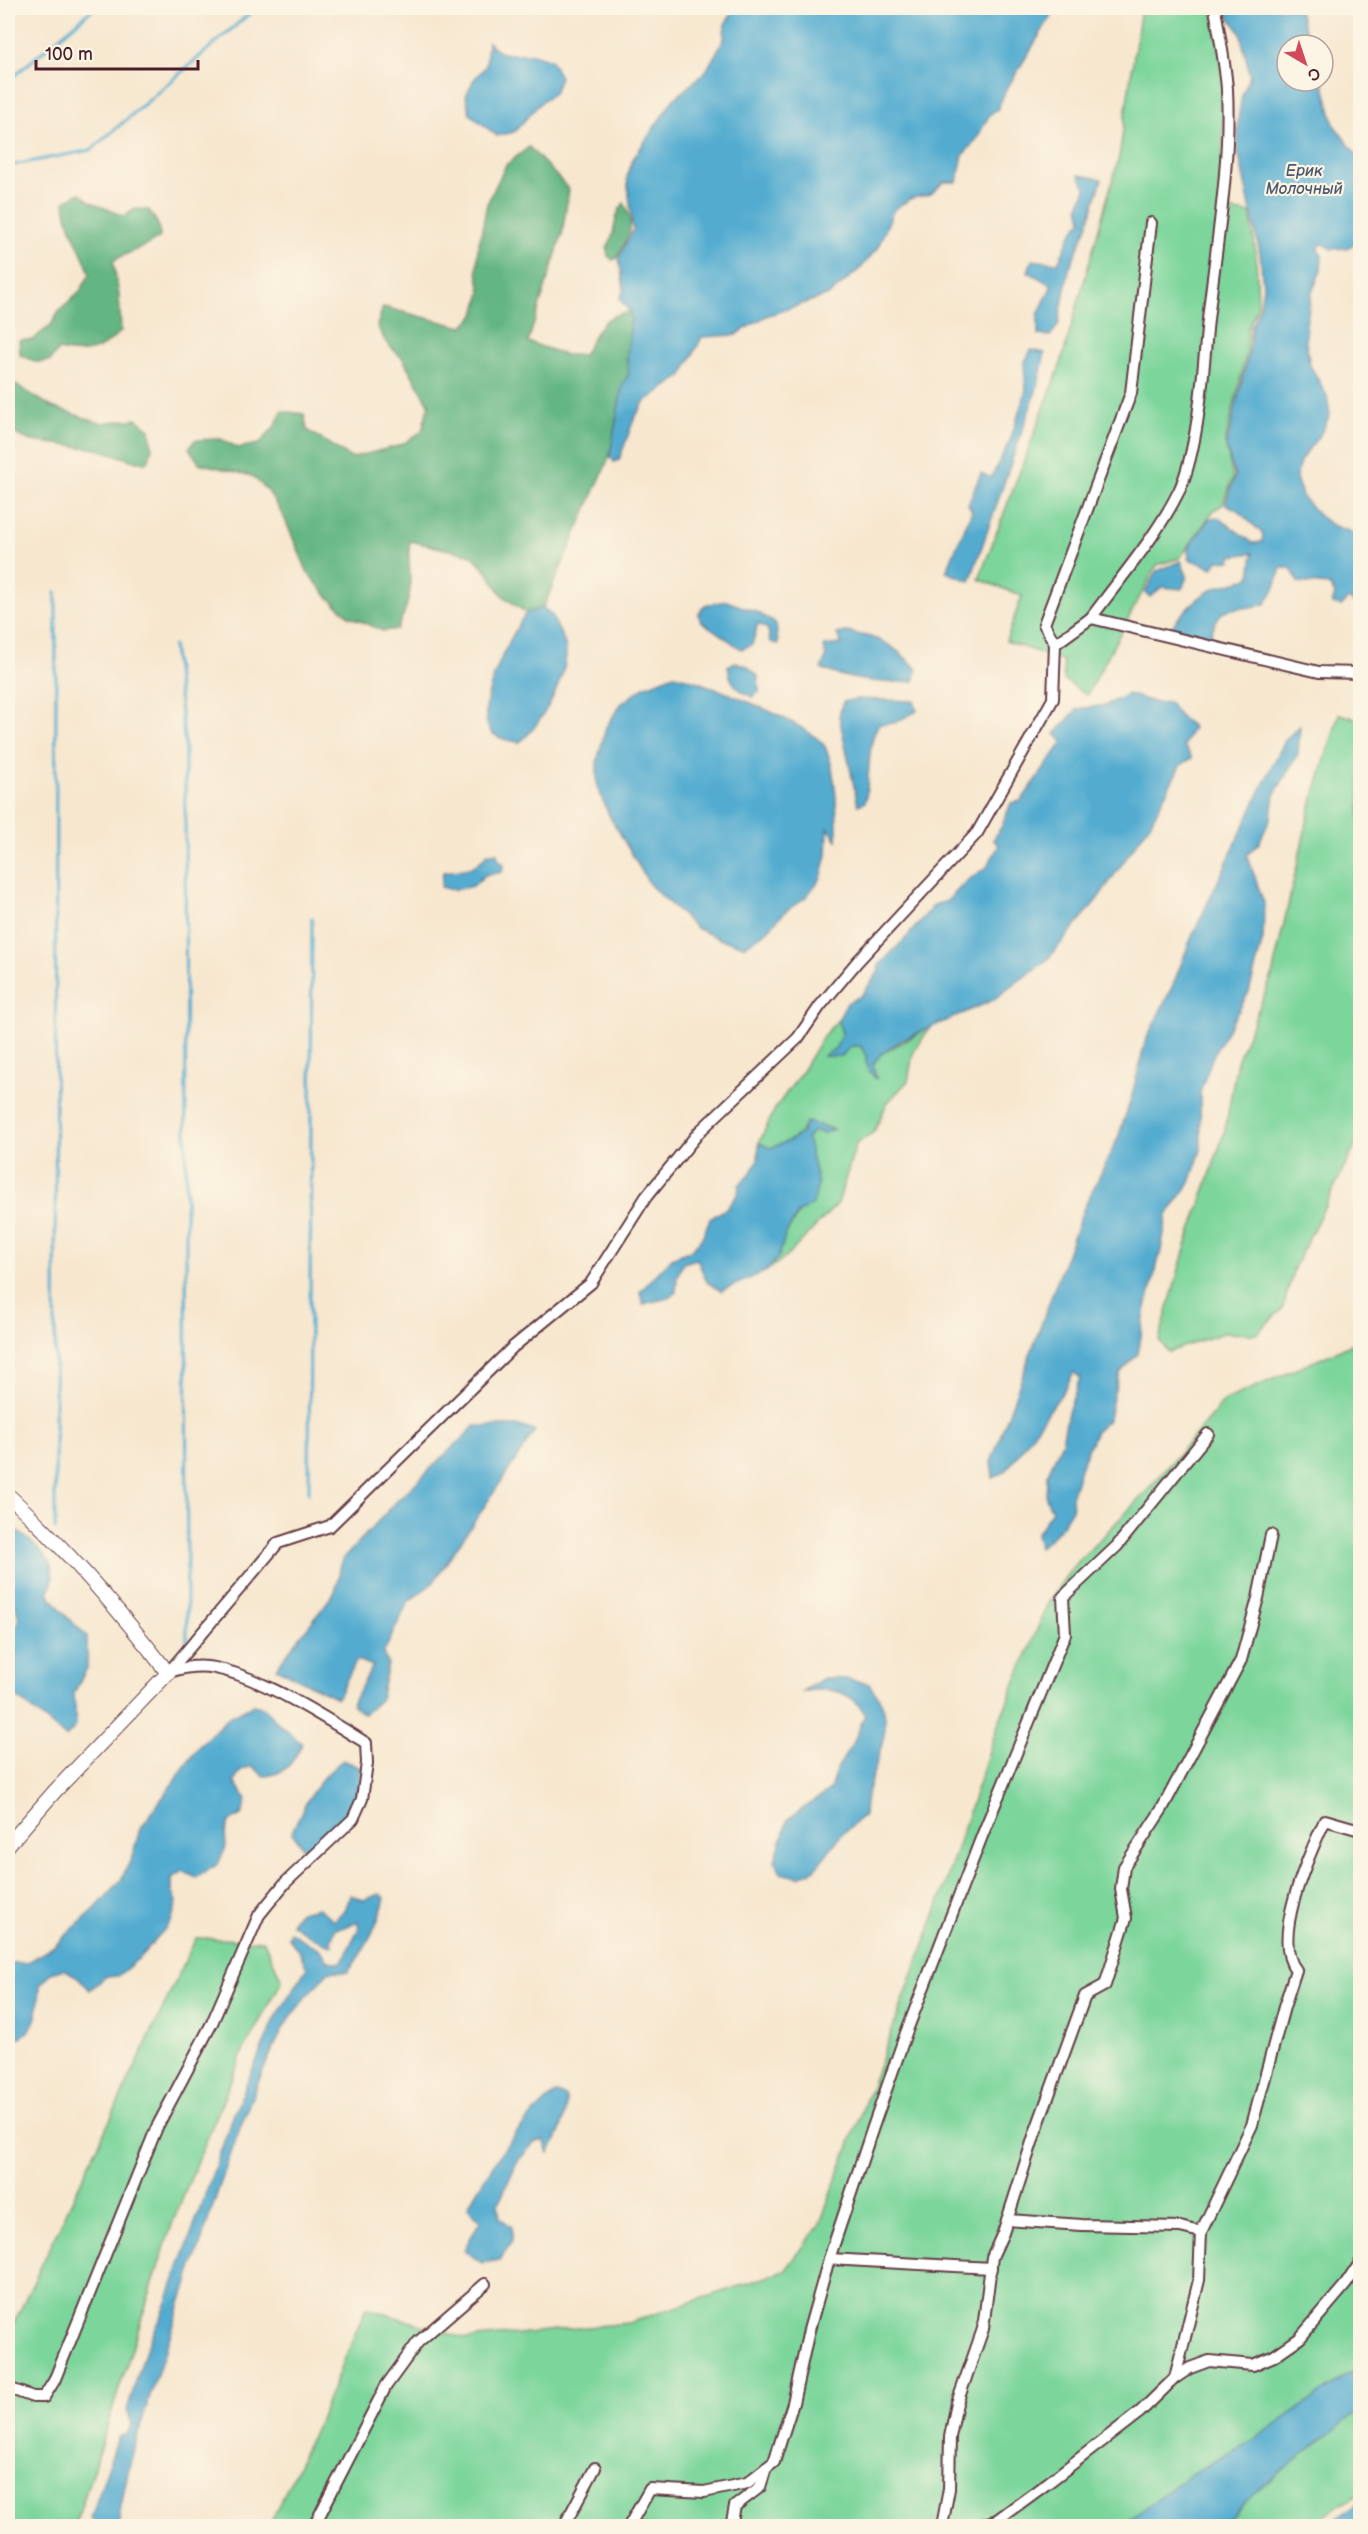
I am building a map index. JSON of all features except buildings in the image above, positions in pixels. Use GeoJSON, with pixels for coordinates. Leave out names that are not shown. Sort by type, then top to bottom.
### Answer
{"type":"FeatureCollection","features":[{"type":"Feature","properties":{"kind":"street"},"geometry":{"type":"LineString","coordinates":[[1056,644],[1091,618],[1153,533],[1179,491],[1189,462],[1205,353],[1224,188],[1227,136],[1227,87],[1215,8]]}},
{"type":"Feature","properties":{"kind":"street"},"geometry":{"type":"LineString","coordinates":[[8,1845],[55,1791],[168,1673],[278,1543],[330,1526],[513,1347],[591,1283],[646,1197],[700,1131],[798,1038],[820,1006],[857,962],[977,833],[1053,699],[1056,644],[1044,624],[1131,393],[1151,223]]}},
{"type":"Feature","properties":{"kind":"street"},"geometry":{"type":"LineString","coordinates":[[1091,618],[1319,672],[1360,673]]}},
{"type":"Feature","properties":{"kind":"street"},"geometry":{"type":"LineString","coordinates":[[629,2526],[650,2489],[704,2492],[747,2483],[774,2463],[794,2403],[809,2330],[829,2259],[906,2034],[982,1836],[1065,1634],[1063,1597],[1117,1546],[1208,1434]]}},
{"type":"Feature","properties":{"kind":"street"},"geometry":{"type":"LineString","coordinates":[[8,1495],[33,1518],[133,1628],[168,1673]]}},
{"type":"Feature","properties":{"kind":"street"},"geometry":{"type":"LineString","coordinates":[[942,2526],[949,2490],[950,2437],[957,2403],[983,2329],[992,2258],[1085,1996],[1105,1985],[1126,1918],[1121,1888],[1124,1867],[1162,1809],[1242,1660],[1271,1534]]}},
{"type":"Feature","properties":{"kind":"street"},"geometry":{"type":"LineString","coordinates":[[8,2388],[33,2397],[44,2397],[54,2381],[157,2127],[212,2023],[259,1915],[285,1883],[353,1818],[362,1799],[367,1763],[366,1743],[250,1678],[214,1667],[183,1668],[168,1673]]}},
{"type":"Feature","properties":{"kind":"street"},"geometry":{"type":"LineString","coordinates":[[1175,2378],[1199,2280],[1201,2232],[1252,2125],[1296,1970],[1289,1962],[1288,1931],[1303,1870],[1325,1820],[1360,1830]]}},
{"type":"Feature","properties":{"kind":"street"},"geometry":{"type":"LineString","coordinates":[[1007,2220],[1082,2225],[1180,2227],[1201,2232]]}},
{"type":"Feature","properties":{"kind":"street"},"geometry":{"type":"LineString","coordinates":[[829,2259],[991,2268]]}},
{"type":"Feature","properties":{"kind":"street"},"geometry":{"type":"LineString","coordinates":[[979,2526],[997,2520],[1058,2475],[1140,2412],[1175,2378],[1190,2368],[1209,2361],[1253,2365],[1275,2356],[1300,2338],[1346,2284],[1360,2263]]}},
{"type":"Feature","properties":{"kind":"street"},"geometry":{"type":"LineString","coordinates":[[314,2526],[386,2386],[418,2342],[485,2284]]}},
{"type":"Feature","properties":{"kind":"street"},"geometry":{"type":"LineString","coordinates":[[564,2526],[595,2468]]}},
{"type":"Feature","properties":{"kind":"street"},"geometry":{"type":"LineString","coordinates":[[732,2526],[735,2506],[760,2487],[767,2468]]}},
{"type":"Feature","properties":{"kind":"green space"},"geometry":{"type":"Polygon","coordinates":[[[1141,8],[1213,8],[1225,88],[1220,210],[1250,213],[1256,256],[1258,305],[1248,328],[1247,352],[1225,442],[1233,478],[1222,505],[1214,510],[1180,558],[1157,565],[1087,695],[1064,680],[1063,661],[1006,641],[1022,596],[979,579],[1061,363],[1119,157],[1141,8]]]}},
{"type":"Feature","properties":{"kind":"green space"},"geometry":{"type":"Polygon","coordinates":[[[529,147],[569,189],[562,235],[528,342],[566,355],[583,355],[600,326],[612,317],[630,312],[627,358],[629,373],[622,387],[610,456],[543,608],[526,613],[503,596],[485,569],[472,555],[410,541],[410,588],[407,604],[397,629],[383,631],[349,616],[329,598],[308,573],[283,515],[268,491],[252,476],[199,463],[189,448],[195,440],[221,439],[238,448],[259,444],[275,426],[282,411],[304,414],[307,430],[351,458],[401,445],[422,431],[429,404],[403,359],[386,342],[377,326],[383,307],[462,327],[475,315],[481,292],[477,271],[478,249],[487,204],[506,165],[529,147]]]}},
{"type":"Feature","properties":{"kind":"green space"},"geometry":{"type":"Polygon","coordinates":[[[80,193],[91,202],[123,216],[135,209],[149,210],[158,224],[160,237],[113,261],[119,295],[121,331],[106,344],[92,351],[77,353],[58,350],[50,361],[37,362],[20,355],[19,340],[32,340],[51,325],[60,310],[79,293],[90,274],[66,211],[65,201],[80,193]]]}},
{"type":"Feature","properties":{"kind":"green space"},"geometry":{"type":"Polygon","coordinates":[[[624,203],[630,219],[630,231],[617,258],[613,260],[608,256],[607,248],[620,208],[624,203]]]}},
{"type":"Feature","properties":{"kind":"green space"},"geometry":{"type":"Polygon","coordinates":[[[8,380],[52,407],[101,423],[137,419],[150,429],[152,448],[148,462],[137,462],[98,449],[31,441],[8,431],[8,380]]]}},
{"type":"Feature","properties":{"kind":"green space"},"geometry":{"type":"Polygon","coordinates":[[[1339,714],[1360,720],[1360,1136],[1294,1268],[1283,1308],[1256,1334],[1223,1333],[1168,1352],[1159,1340],[1184,1252],[1225,1130],[1237,1061],[1272,976],[1310,809],[1339,714]]]}},
{"type":"Feature","properties":{"kind":"green space"},"geometry":{"type":"Polygon","coordinates":[[[838,1020],[842,1033],[836,1048],[825,1055],[850,1046],[861,1046],[866,1056],[867,1068],[876,1077],[873,1064],[881,1054],[930,1027],[913,1053],[908,1081],[887,1103],[874,1132],[856,1144],[838,1203],[787,1256],[765,1272],[779,1256],[786,1233],[818,1185],[807,1138],[813,1131],[824,1133],[806,1122],[800,1132],[787,1142],[770,1148],[759,1143],[775,1109],[801,1073],[823,1036],[838,1020]]]}},
{"type":"Feature","properties":{"kind":"green space"},"geometry":{"type":"Polygon","coordinates":[[[1360,1340],[1360,2491],[1310,2526],[269,2526],[318,2423],[366,2308],[467,2339],[628,2323],[785,2271],[819,2226],[935,1915],[997,1727],[1048,1603],[1071,1569],[1146,1492],[1225,1400],[1360,1340]]]}},
{"type":"Feature","properties":{"kind":"green space"},"geometry":{"type":"Polygon","coordinates":[[[196,1938],[264,1941],[282,1981],[244,2049],[172,2224],[75,2526],[8,2526],[8,2336],[196,1938]]]}},
{"type":"Feature","properties":{"kind":"water"},"geometry":{"type":"Polygon","coordinates":[[[736,8],[1056,8],[1006,90],[997,110],[990,114],[976,140],[963,155],[957,182],[944,182],[931,194],[912,198],[894,209],[878,247],[861,268],[829,295],[766,316],[735,335],[702,337],[682,376],[644,402],[634,419],[619,460],[614,462],[610,456],[622,387],[629,373],[627,358],[631,320],[630,312],[620,299],[624,289],[619,258],[633,230],[627,177],[633,159],[672,101],[706,71],[724,39],[725,24],[736,8]]]}},
{"type":"Feature","properties":{"kind":"water","name":"Ерик Молочный"},"geometry":{"type":"Polygon","coordinates":[[[1227,8],[1298,8],[1307,33],[1275,33],[1275,93],[1326,93],[1334,125],[1360,160],[1360,242],[1346,248],[1331,249],[1321,244],[1318,250],[1322,256],[1321,270],[1312,292],[1306,324],[1306,343],[1310,365],[1327,396],[1330,414],[1323,430],[1300,461],[1296,478],[1303,498],[1319,516],[1332,525],[1360,535],[1360,606],[1348,599],[1341,606],[1332,604],[1335,594],[1329,585],[1298,582],[1291,568],[1281,568],[1274,590],[1265,604],[1224,612],[1219,616],[1210,637],[1193,636],[1172,627],[1186,610],[1212,589],[1250,577],[1253,553],[1232,556],[1231,561],[1218,560],[1213,568],[1189,559],[1188,549],[1209,519],[1218,517],[1253,543],[1262,542],[1263,534],[1236,509],[1225,504],[1235,476],[1226,446],[1249,352],[1251,327],[1260,307],[1263,286],[1260,253],[1238,151],[1238,120],[1242,95],[1250,75],[1240,32],[1227,14],[1227,8]]]}},
{"type":"Feature","properties":{"kind":"water"},"geometry":{"type":"Polygon","coordinates":[[[488,42],[493,48],[503,53],[532,54],[551,60],[560,77],[554,93],[542,101],[514,132],[497,136],[470,114],[466,96],[473,81],[486,66],[488,42]]]}},
{"type":"Feature","properties":{"kind":"water"},"geometry":{"type":"Polygon","coordinates":[[[1079,175],[1102,179],[1087,227],[1069,269],[1058,326],[1050,336],[1038,335],[1038,315],[1052,285],[1028,272],[1032,260],[1058,263],[1071,234],[1082,220],[1079,206],[1086,189],[1079,175]]]}},
{"type":"Feature","properties":{"kind":"water"},"geometry":{"type":"Polygon","coordinates":[[[1031,350],[1045,353],[1038,385],[970,581],[946,572],[972,511],[968,504],[981,473],[991,478],[1011,438],[1026,390],[1024,364],[1031,350]]]}},
{"type":"Feature","properties":{"kind":"water"},"geometry":{"type":"Polygon","coordinates":[[[1181,561],[1187,576],[1182,589],[1162,587],[1150,597],[1145,592],[1157,571],[1181,561]]]}},
{"type":"Feature","properties":{"kind":"water"},"geometry":{"type":"Polygon","coordinates":[[[726,601],[757,612],[776,624],[778,644],[770,642],[768,629],[758,623],[752,645],[741,649],[701,621],[698,614],[705,605],[726,601]]]}},
{"type":"Feature","properties":{"kind":"water"},"geometry":{"type":"Polygon","coordinates":[[[543,608],[552,615],[565,645],[562,674],[551,700],[536,724],[520,742],[510,741],[493,734],[487,723],[486,708],[489,691],[503,654],[526,613],[543,608]]]}},
{"type":"Feature","properties":{"kind":"water"},"geometry":{"type":"Polygon","coordinates":[[[846,632],[877,639],[900,653],[917,669],[914,681],[867,681],[821,669],[826,658],[824,646],[842,644],[837,634],[846,632]]]}},
{"type":"Feature","properties":{"kind":"water"},"geometry":{"type":"Polygon","coordinates":[[[735,662],[747,666],[758,676],[759,692],[753,697],[739,689],[730,677],[728,666],[735,662]]]}},
{"type":"Feature","properties":{"kind":"water"},"geometry":{"type":"Polygon","coordinates":[[[674,675],[707,685],[756,705],[802,728],[818,739],[830,759],[836,794],[837,840],[828,828],[827,855],[821,878],[806,897],[786,911],[768,930],[745,946],[722,940],[696,928],[650,885],[610,817],[597,787],[597,762],[606,727],[621,704],[644,687],[674,675]]]}},
{"type":"Feature","properties":{"kind":"water"},"geometry":{"type":"Polygon","coordinates":[[[1128,694],[1156,703],[1169,702],[1180,717],[1193,727],[1184,746],[1192,758],[1180,766],[1150,824],[1096,901],[1047,960],[993,1000],[902,1040],[881,1054],[873,1064],[876,1079],[867,1068],[866,1056],[861,1046],[850,1046],[842,1056],[824,1056],[836,1048],[842,1033],[838,1020],[847,1003],[861,996],[878,973],[879,965],[934,905],[947,901],[968,880],[987,867],[999,845],[993,840],[1002,826],[1011,803],[1021,801],[1063,742],[1055,734],[1077,709],[1106,705],[1128,694]]]}},
{"type":"Feature","properties":{"kind":"water"},"geometry":{"type":"Polygon","coordinates":[[[856,699],[914,701],[917,711],[894,723],[879,724],[872,740],[865,802],[858,805],[839,716],[843,702],[856,699]]]}},
{"type":"Feature","properties":{"kind":"water"},"geometry":{"type":"Polygon","coordinates":[[[1300,726],[1298,754],[1274,795],[1271,817],[1259,843],[1247,855],[1264,903],[1263,939],[1249,992],[1213,1056],[1200,1092],[1201,1150],[1190,1183],[1167,1215],[1138,1354],[1120,1373],[1109,1419],[1096,1431],[1080,1468],[1072,1494],[1072,1509],[1058,1531],[1039,1548],[1036,1534],[1052,1511],[1046,1498],[1047,1475],[1062,1442],[1068,1412],[1080,1378],[1074,1372],[1064,1390],[1007,1470],[993,1478],[991,1462],[1083,1210],[1118,1138],[1132,1096],[1145,1042],[1270,770],[1286,739],[1300,726]]]}},
{"type":"Feature","properties":{"kind":"water"},"geometry":{"type":"Polygon","coordinates":[[[497,853],[498,859],[504,865],[502,872],[485,875],[473,886],[453,890],[441,887],[443,872],[468,868],[478,863],[487,854],[497,853]]]}},
{"type":"Feature","properties":{"kind":"water"},"geometry":{"type":"Polygon","coordinates":[[[806,1122],[833,1129],[824,1133],[813,1131],[807,1138],[818,1185],[813,1204],[798,1213],[786,1233],[779,1256],[765,1272],[721,1291],[707,1282],[697,1259],[683,1263],[677,1277],[676,1292],[668,1298],[643,1304],[640,1292],[672,1258],[689,1251],[701,1240],[710,1219],[727,1208],[738,1194],[739,1185],[750,1174],[758,1160],[759,1143],[770,1148],[789,1141],[802,1133],[806,1122]]]}},
{"type":"Feature","properties":{"kind":"water"},"geometry":{"type":"Polygon","coordinates":[[[475,1426],[519,1426],[535,1431],[433,1583],[408,1602],[383,1654],[388,1664],[380,1700],[364,1714],[351,1705],[373,1666],[357,1660],[337,1698],[276,1668],[335,1592],[342,1560],[398,1500],[475,1426]]]}},
{"type":"Feature","properties":{"kind":"water"},"geometry":{"type":"Polygon","coordinates":[[[8,1523],[35,1545],[49,1561],[52,1581],[48,1593],[66,1616],[87,1636],[87,1668],[74,1693],[76,1726],[66,1737],[8,1690],[8,1640],[19,1619],[15,1604],[8,1596],[8,1523]]]}},
{"type":"Feature","properties":{"kind":"water"},"geometry":{"type":"Polygon","coordinates":[[[824,1678],[848,1679],[869,1684],[882,1704],[885,1730],[865,1802],[864,1815],[842,1834],[815,1869],[799,1877],[781,1873],[775,1860],[788,1819],[830,1790],[836,1770],[855,1740],[865,1714],[853,1699],[838,1692],[820,1690],[801,1692],[824,1678]]]}},
{"type":"Feature","properties":{"kind":"water"},"geometry":{"type":"Polygon","coordinates":[[[253,1705],[265,1708],[276,1722],[302,1744],[292,1762],[283,1770],[272,1775],[264,1776],[252,1766],[241,1770],[234,1782],[247,1799],[242,1814],[229,1822],[225,1833],[226,1847],[218,1864],[196,1878],[183,1871],[172,1878],[172,1890],[177,1902],[171,1922],[139,1958],[118,1976],[105,1977],[90,1990],[78,1977],[64,1969],[51,1973],[40,1985],[39,2003],[31,2027],[19,2038],[10,2041],[8,2061],[8,1963],[27,1963],[54,1946],[95,1909],[121,1880],[132,1857],[140,1829],[201,1744],[230,1716],[253,1705]]]}},
{"type":"Feature","properties":{"kind":"water"},"geometry":{"type":"Polygon","coordinates":[[[343,1760],[361,1768],[360,1784],[353,1808],[340,1826],[309,1853],[301,1846],[292,1832],[319,1783],[343,1760]]]}},
{"type":"Feature","properties":{"kind":"water"},"geometry":{"type":"Polygon","coordinates":[[[380,1894],[385,1898],[379,1918],[348,1972],[329,1971],[312,1990],[286,2024],[264,2068],[225,2170],[136,2440],[118,2526],[101,2526],[91,2518],[118,2437],[127,2434],[132,2424],[127,2410],[147,2346],[162,2316],[232,2119],[255,2064],[275,2019],[307,1968],[300,1953],[288,1937],[290,1932],[321,1950],[328,1961],[340,1963],[359,1931],[358,1921],[335,1929],[331,1940],[333,1946],[311,1937],[291,1923],[300,1912],[318,1908],[334,1920],[345,1910],[351,1895],[363,1900],[380,1894]]]}},
{"type":"Feature","properties":{"kind":"water"},"geometry":{"type":"Polygon","coordinates":[[[556,2093],[566,2096],[565,2111],[559,2133],[549,2153],[544,2140],[534,2143],[517,2162],[498,2205],[500,2218],[512,2227],[512,2241],[500,2260],[482,2263],[464,2250],[480,2221],[468,2206],[507,2145],[542,2105],[556,2093]]]}},
{"type":"Feature","properties":{"kind":"water"},"geometry":{"type":"Polygon","coordinates":[[[1360,2367],[1360,2410],[1259,2489],[1229,2518],[1201,2526],[1121,2526],[1191,2474],[1253,2440],[1360,2367]]]}},
{"type":"Feature","properties":{"kind":"water"},"geometry":{"type":"Polygon","coordinates":[[[1360,2501],[1360,2526],[1327,2526],[1360,2501]]]}},
{"type":"Feature","properties":{"kind":"waterway"},"geometry":{"type":"LineString","coordinates":[[8,81],[94,8]]}},
{"type":"Feature","properties":{"kind":"waterway"},"geometry":{"type":"LineString","coordinates":[[8,166],[91,150],[256,8]]}},
{"type":"Feature","properties":{"kind":"waterway"},"geometry":{"type":"LineString","coordinates":[[55,1529],[56,592]]}},
{"type":"Feature","properties":{"kind":"waterway"},"geometry":{"type":"LineString","coordinates":[[173,646],[185,746],[187,1642]]}},
{"type":"Feature","properties":{"kind":"waterway"},"geometry":{"type":"LineString","coordinates":[[309,1493],[312,918]]}}]}
